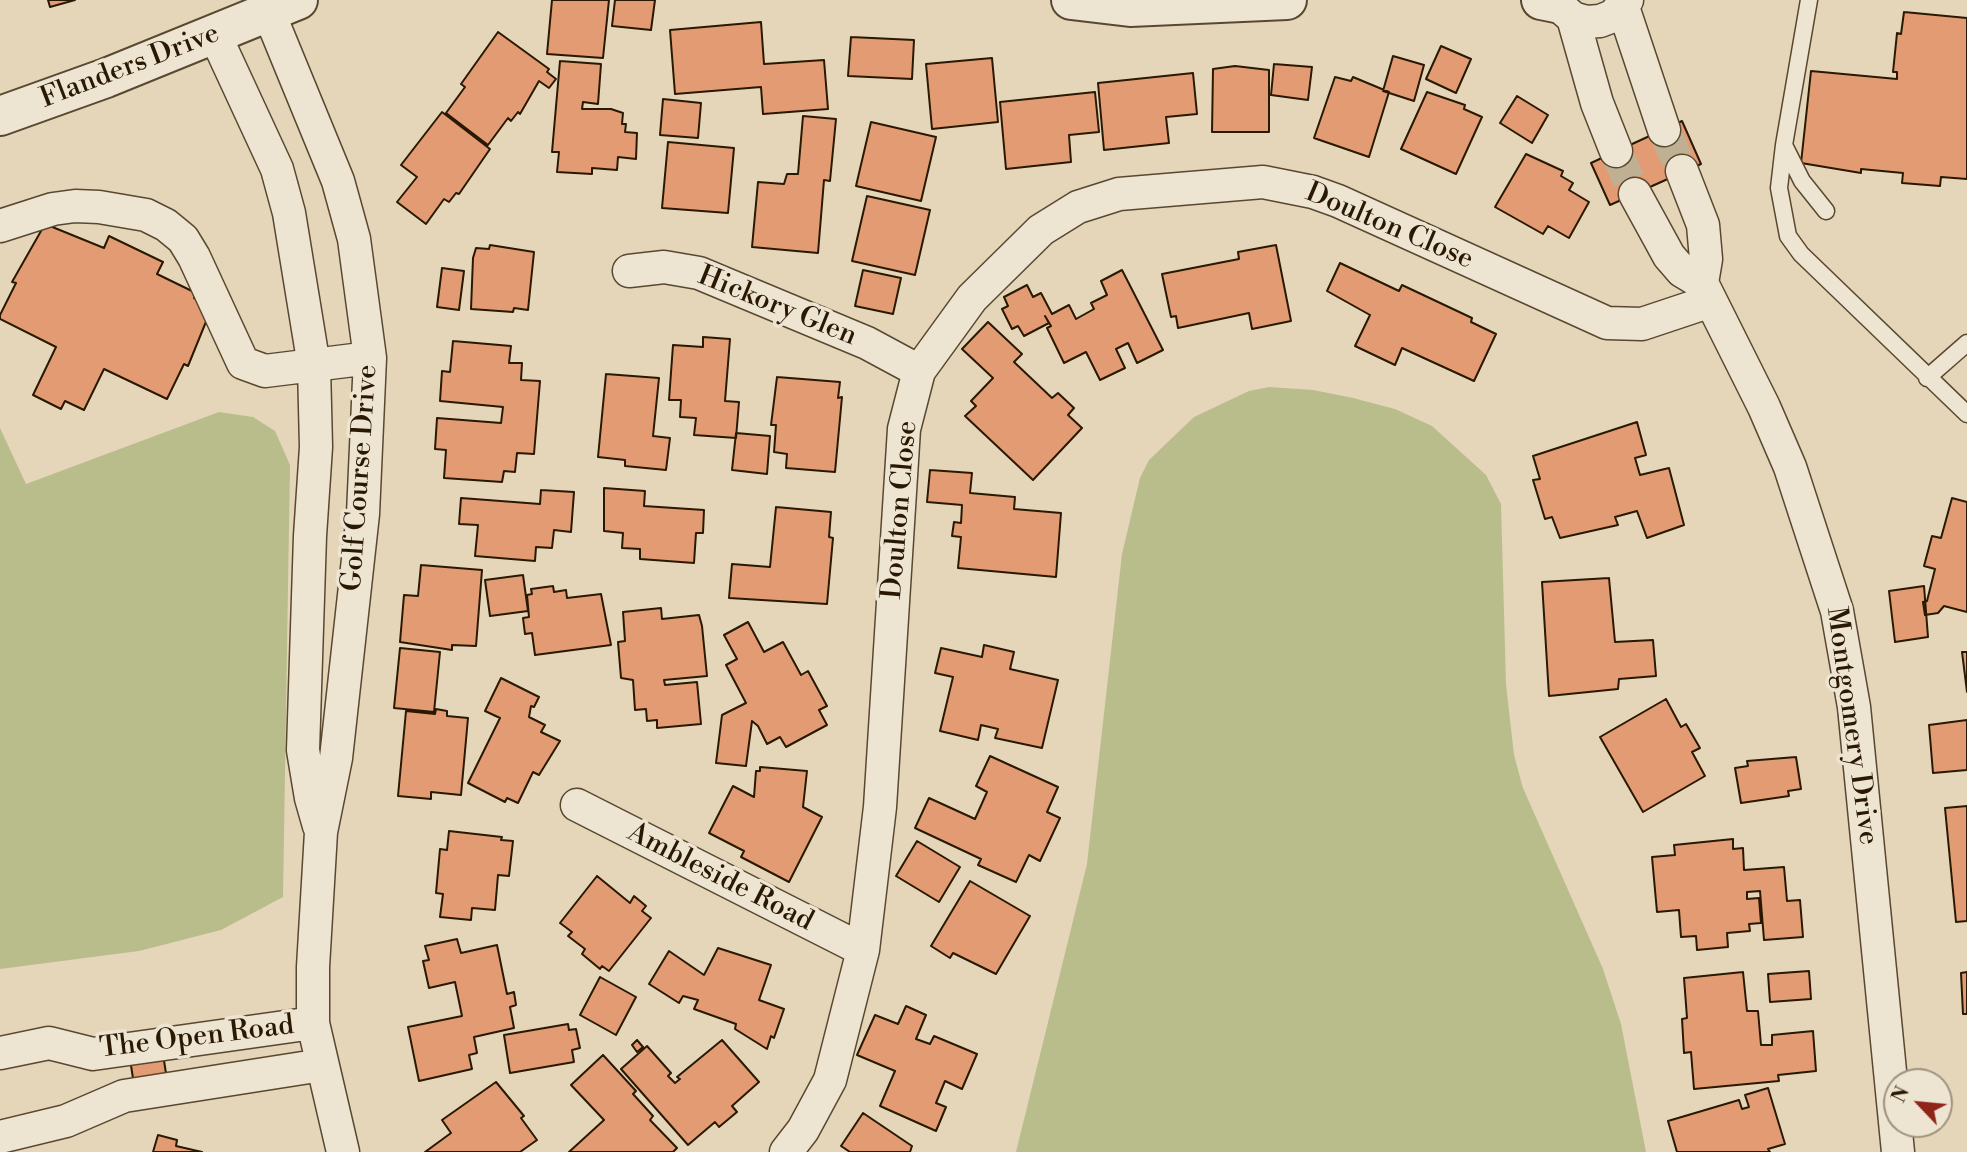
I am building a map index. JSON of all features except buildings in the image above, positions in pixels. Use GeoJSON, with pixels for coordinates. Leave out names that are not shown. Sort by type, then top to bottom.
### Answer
{"type":"FeatureCollection","features":[{"type":"Feature","properties":{"kind":"street"},"geometry":{"type":"LineString","coordinates":[[1071,0],[1130,7],[1287,0]]}},
{"type":"Feature","properties":{"kind":"street"},"geometry":{"type":"LineString","coordinates":[[1556,5],[1586,22],[1600,21],[1625,3],[1664,130]]}},
{"type":"Feature","properties":{"kind":"street"},"geometry":{"type":"LineString","coordinates":[[1556,5],[1616,152]]}},
{"type":"Feature","properties":{"kind":"street","name":"Flanders Drive"},"geometry":{"type":"LineString","coordinates":[[2,111],[284,7]]}},
{"type":"Feature","properties":{"kind":"street","name":"Golf Course Drive"},"geometry":{"type":"LineString","coordinates":[[284,7],[354,239],[370,358],[368,454],[360,540],[336,758],[321,832],[313,967],[313,1023],[343,1152]]}},
{"type":"Feature","properties":{"kind":"street","name":"Golf Course Drive"},"geometry":{"type":"LineString","coordinates":[[215,34],[277,169],[291,225],[314,366],[316,447],[310,536],[303,750],[311,798],[321,832]]}},
{"type":"Feature","properties":{"kind":"street"},"geometry":{"type":"LineString","coordinates":[[1682,171],[1703,225],[1706,292]]}},
{"type":"Feature","properties":{"kind":"street","name":"Doulton Close"},"geometry":{"type":"LineString","coordinates":[[786,1152],[803,1130],[830,1080],[863,950],[880,807],[904,429],[919,371],[972,298],[1041,230],[1078,206],[1119,194],[1263,182],[1312,192],[1607,323],[1642,324],[1706,292]]}},
{"type":"Feature","properties":{"kind":"street","name":"Montgomery Drive"},"geometry":{"type":"LineString","coordinates":[[1635,194],[1669,256],[1706,292],[1790,467],[1837,611],[1854,708],[1898,1152]]}},
{"type":"Feature","properties":{"kind":"street"},"geometry":{"type":"LineString","coordinates":[[0,226],[53,209],[75,206],[112,208],[146,215],[183,239],[243,363],[265,371],[370,358]]}},
{"type":"Feature","properties":{"kind":"street","name":"Hickory Glen"},"geometry":{"type":"LineString","coordinates":[[629,271],[664,267],[699,274],[867,343],[919,371]]}},
{"type":"Feature","properties":{"kind":"street","name":"Ambleside Road"},"geometry":{"type":"LineString","coordinates":[[577,805],[863,950]]}},
{"type":"Feature","properties":{"kind":"street","name":"The Open Road"},"geometry":{"type":"LineString","coordinates":[[0,1053],[49,1043],[93,1054],[313,1023]]}},
{"type":"Feature","properties":{"kind":"street"},"geometry":{"type":"LineString","coordinates":[[93,1054],[102,1073],[107,1102]]}},
{"type":"Feature","properties":{"kind":"street","name":"The Open Road"},"geometry":{"type":"LineString","coordinates":[[0,1137],[66,1121],[107,1102],[154,1091],[322,1065]]}},
{"type":"Feature","properties":{"kind":"lane"},"geometry":{"type":"LineString","coordinates":[[1809,0],[1779,188],[1783,224],[1801,254],[1967,414]]}},
{"type":"Feature","properties":{"kind":"lane"},"geometry":{"type":"LineString","coordinates":[[1784,145],[1802,181],[1826,211]]}},
{"type":"Feature","properties":{"kind":"lane"},"geometry":{"type":"LineString","coordinates":[[1927,378],[1967,343]]}},
{"type":"Feature","properties":{"kind":"green space"},"geometry":{"type":"Polygon","coordinates":[[[1269,387],[1313,390],[1353,398],[1395,409],[1432,426],[1486,475],[1501,504],[1506,684],[1514,755],[1523,788],[1603,969],[1621,1024],[1646,1152],[1016,1152],[1087,864],[1122,554],[1140,478],[1149,460],[1194,417],[1249,391],[1269,387]]]}},
{"type":"Feature","properties":{"kind":"green space"},"geometry":{"type":"Polygon","coordinates":[[[219,412],[253,417],[275,431],[290,465],[283,897],[221,930],[139,951],[0,969],[0,428],[26,484],[219,412]]]}},
{"type":"Feature","properties":{"kind":"tunnel"},"geometry":{"type":"LineString","coordinates":[[1664,130],[1682,171]]}},
{"type":"Feature","properties":{"kind":"tunnel"},"geometry":{"type":"LineString","coordinates":[[1616,151],[1635,194]]}}]}
